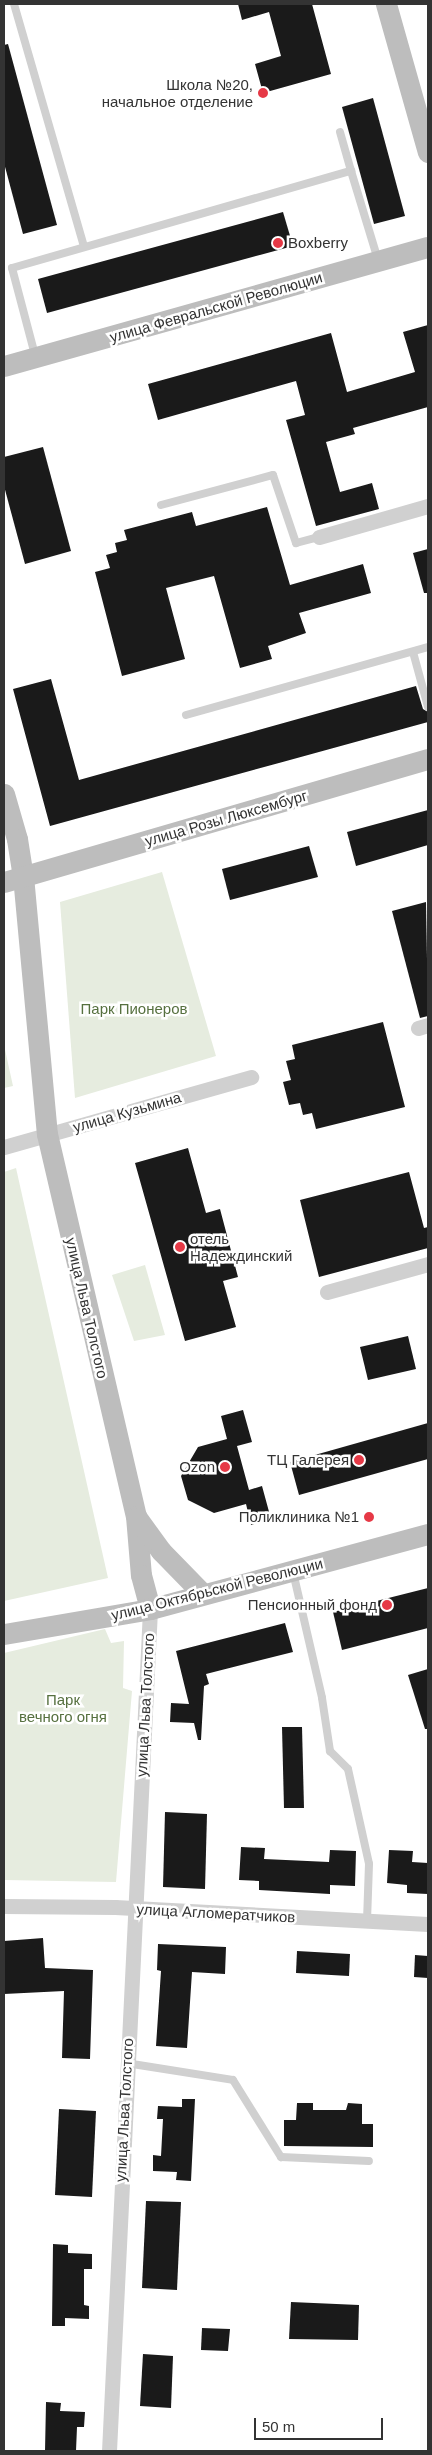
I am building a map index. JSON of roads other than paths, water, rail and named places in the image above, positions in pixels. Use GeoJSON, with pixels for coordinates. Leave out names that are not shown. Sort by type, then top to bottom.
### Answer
{"type":"FeatureCollection","features":[{"type":"Feature","properties":{"kind":"street"},"geometry":{"type":"LineString","coordinates":[[386,4],[428,152]]}},
{"type":"Feature","properties":{"kind":"street","name":"улица Февральской Революции"},"geometry":{"type":"LineString","coordinates":[[4,366],[428,247]]}},
{"type":"Feature","properties":{"kind":"street"},"geometry":{"type":"LineString","coordinates":[[319,537],[428,506]]}},
{"type":"Feature","properties":{"kind":"street","name":"улица Розы Люксембург"},"geometry":{"type":"LineString","coordinates":[[13,879],[428,759]]}},
{"type":"Feature","properties":{"kind":"street","name":"улица Льва Толстого"},"geometry":{"type":"LineString","coordinates":[[4,794],[17,839],[13,879],[47,1134],[136,1516],[141,1575],[150,1609],[126,2064],[109,2451]]}},
{"type":"Feature","properties":{"kind":"street","name":"улица Кузьмина"},"geometry":{"type":"LineString","coordinates":[[4,1147],[251,1077]]}},
{"type":"Feature","properties":{"kind":"street"},"geometry":{"type":"LineString","coordinates":[[327,1292],[428,1264]]}},
{"type":"Feature","properties":{"kind":"street"},"geometry":{"type":"LineString","coordinates":[[136,1516],[161,1551],[202,1593]]}},
{"type":"Feature","properties":{"kind":"street","name":"улица Октябрьской Революции"},"geometry":{"type":"LineString","coordinates":[[4,1634],[150,1609],[202,1593],[428,1534]]}},
{"type":"Feature","properties":{"kind":"street","name":"улица Агломератчиков"},"geometry":{"type":"LineString","coordinates":[[4,1906],[134,1908],[428,1924]]}},
{"type":"Feature","properties":{"kind":"lane"},"geometry":{"type":"LineString","coordinates":[[14,4],[84,246]]}},
{"type":"Feature","properties":{"kind":"lane"},"geometry":{"type":"LineString","coordinates":[[340,132],[378,262]]}},
{"type":"Feature","properties":{"kind":"lane"},"geometry":{"type":"LineString","coordinates":[[36,358],[12,268],[351,171]]}},
{"type":"Feature","properties":{"kind":"lane"},"geometry":{"type":"LineString","coordinates":[[161,506],[273,475],[296,543],[319,537]]}},
{"type":"Feature","properties":{"kind":"lane"},"geometry":{"type":"LineString","coordinates":[[186,715],[428,647]]}},
{"type":"Feature","properties":{"kind":"lane"},"geometry":{"type":"LineString","coordinates":[[413,652],[428,706]]}},
{"type":"Feature","properties":{"kind":"lane"},"geometry":{"type":"LineString","coordinates":[[292,1570],[322,1698],[330,1751],[348,1769],[369,1864],[367,1921]]}},
{"type":"Feature","properties":{"kind":"lane"},"geometry":{"type":"LineString","coordinates":[[126,2064],[233,2080],[281,2157],[369,2161]]}},
{"type":"Feature","properties":{"kind":"place","name":"Школа №20, начальное отделение"},"geometry":{"type":"Point","coordinates":[263,93]}},
{"type":"Feature","properties":{"kind":"place","name":"Boxberry"},"geometry":{"type":"Point","coordinates":[278,243]}},
{"type":"Feature","properties":{"kind":"place","name":"отель Надеждинский"},"geometry":{"type":"Point","coordinates":[180,1247]}},
{"type":"Feature","properties":{"kind":"place","name":"ТЦ Галерея"},"geometry":{"type":"Point","coordinates":[359,1460]}},
{"type":"Feature","properties":{"kind":"place","name":"Ozon"},"geometry":{"type":"Point","coordinates":[225,1467]}},
{"type":"Feature","properties":{"kind":"place","name":"Поликлиника №1"},"geometry":{"type":"Point","coordinates":[369,1517]}},
{"type":"Feature","properties":{"kind":"place","name":"Пенсионный фонд"},"geometry":{"type":"Point","coordinates":[387,1605]}},
{"type":"Feature","properties":{"kind":"park label","name":"Парк Пионеров"},"geometry":{"type":"Point","coordinates":[134,1009]}},
{"type":"Feature","properties":{"kind":"park label","name":"Парк вечного огня"},"geometry":{"type":"Point","coordinates":[63,1708]}}]}
